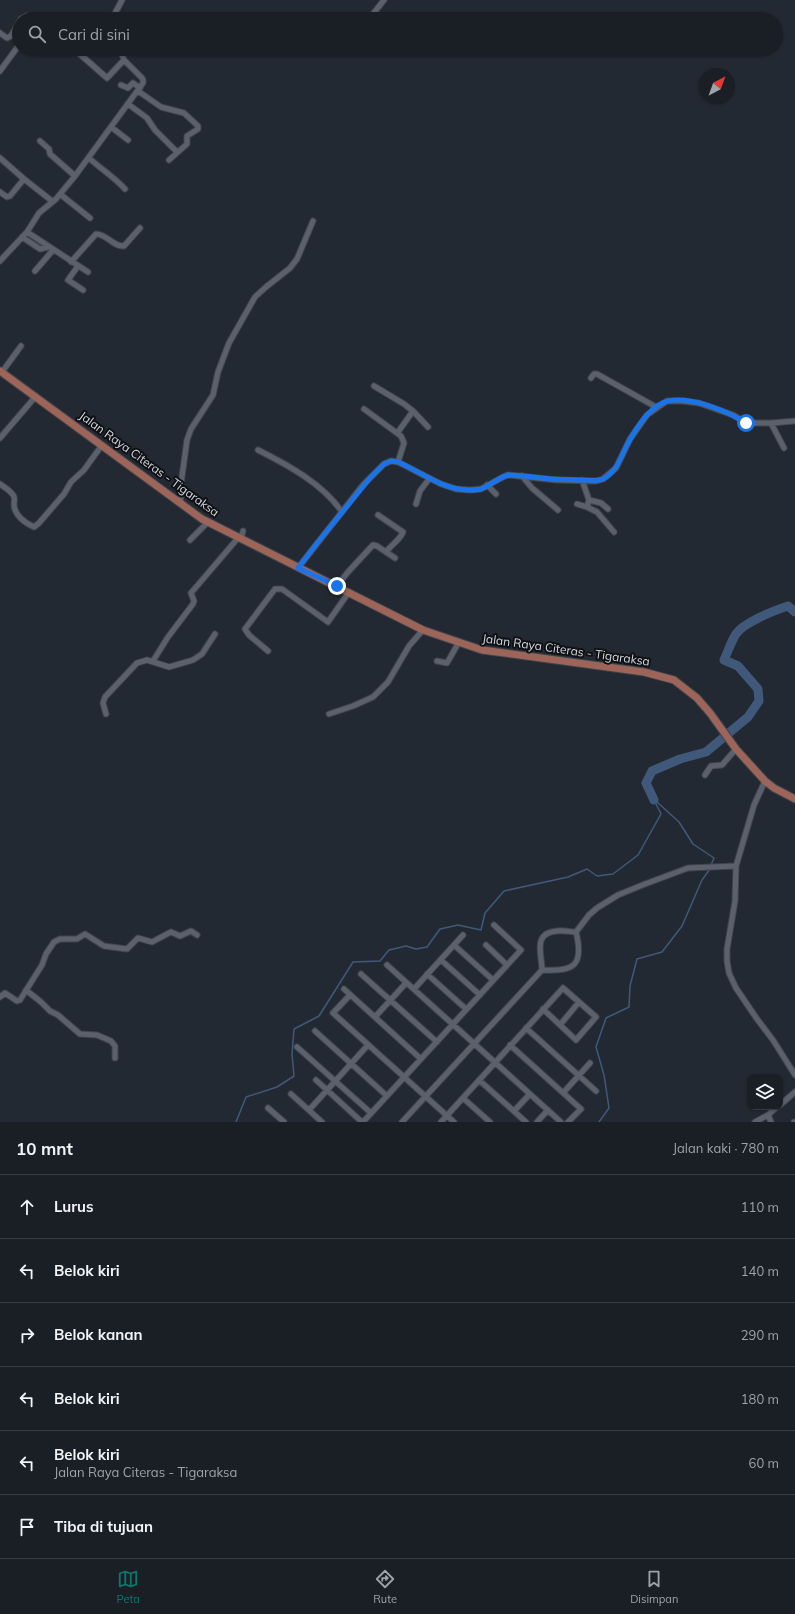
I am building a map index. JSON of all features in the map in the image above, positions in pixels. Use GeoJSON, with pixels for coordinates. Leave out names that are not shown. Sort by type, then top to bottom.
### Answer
{"type":"FeatureCollection","features":[{"type":"Feature","properties":{"kind":"main road","name":"Jalan Raya Citeras - Tigaraksa"},"geometry":{"type":"LineString","coordinates":[[1,372],[36,396],[181,504],[208,522],[423,630],[482,650],[644,672],[665,677],[683,686],[697,698],[710,713],[735,747],[765,781],[774,788],[795,799]]}},
{"type":"Feature","properties":{"kind":"street"},"geometry":{"type":"LineString","coordinates":[[116,12],[122,0]]}},
{"type":"Feature","properties":{"kind":"street"},"geometry":{"type":"LineString","coordinates":[[375,12],[384,0]]}},
{"type":"Feature","properties":{"kind":"street"},"geometry":{"type":"LineString","coordinates":[[0,33],[7,38],[12,34]]}},
{"type":"Feature","properties":{"kind":"street"},"geometry":{"type":"LineString","coordinates":[[0,71],[12,55]]}},
{"type":"Feature","properties":{"kind":"street"},"geometry":{"type":"LineString","coordinates":[[82,56],[107,78],[124,60]]}},
{"type":"Feature","properties":{"kind":"street"},"geometry":{"type":"LineString","coordinates":[[0,261],[27,232],[39,213],[56,199],[75,176],[139,89],[144,80],[124,60],[123,56]]}},
{"type":"Feature","properties":{"kind":"street"},"geometry":{"type":"LineString","coordinates":[[122,85],[128,88],[132,84],[162,107],[184,113],[198,126],[198,129],[188,136],[187,144],[169,160]]}},
{"type":"Feature","properties":{"kind":"street"},"geometry":{"type":"LineString","coordinates":[[128,104],[147,118],[155,130],[177,152]]}},
{"type":"Feature","properties":{"kind":"street"},"geometry":{"type":"LineString","coordinates":[[111,127],[128,140]]}},
{"type":"Feature","properties":{"kind":"street"},"geometry":{"type":"LineString","coordinates":[[40,141],[49,149],[50,154],[75,176]]}},
{"type":"Feature","properties":{"kind":"street"},"geometry":{"type":"LineString","coordinates":[[0,158],[52,201]]}},
{"type":"Feature","properties":{"kind":"street"},"geometry":{"type":"LineString","coordinates":[[88,158],[125,188]]}},
{"type":"Feature","properties":{"kind":"street"},"geometry":{"type":"LineString","coordinates":[[0,192],[10,196],[24,179]]}},
{"type":"Feature","properties":{"kind":"street"},"geometry":{"type":"LineString","coordinates":[[60,194],[90,218]]}},
{"type":"Feature","properties":{"kind":"street"},"geometry":{"type":"LineString","coordinates":[[181,504],[180,490],[187,440],[191,429],[213,395],[218,372],[229,343],[255,297],[290,268],[297,259],[313,221]]}},
{"type":"Feature","properties":{"kind":"street"},"geometry":{"type":"LineString","coordinates":[[71,262],[96,234],[103,235],[119,246],[124,246],[140,228]]}},
{"type":"Feature","properties":{"kind":"street"},"geometry":{"type":"LineString","coordinates":[[27,232],[88,272]]}},
{"type":"Feature","properties":{"kind":"street"},"geometry":{"type":"LineString","coordinates":[[22,237],[40,249],[50,248]]}},
{"type":"Feature","properties":{"kind":"street"},"geometry":{"type":"LineString","coordinates":[[35,271],[50,248]]}},
{"type":"Feature","properties":{"kind":"street"},"geometry":{"type":"LineString","coordinates":[[78,266],[68,280],[83,290]]}},
{"type":"Feature","properties":{"kind":"street"},"geometry":{"type":"LineString","coordinates":[[1,372],[21,346]]}},
{"type":"Feature","properties":{"kind":"street"},"geometry":{"type":"LineString","coordinates":[[591,378],[594,374],[597,374],[656,408]]}},
{"type":"Feature","properties":{"kind":"street"},"geometry":{"type":"LineString","coordinates":[[374,386],[404,404],[428,427]]}},
{"type":"Feature","properties":{"kind":"street"},"geometry":{"type":"LineString","coordinates":[[0,438],[36,396]]}},
{"type":"Feature","properties":{"kind":"street"},"geometry":{"type":"LineString","coordinates":[[298,568],[363,485],[384,464],[391,461],[398,462],[429,479],[449,487],[463,490],[476,490],[508,475],[557,480],[596,481],[603,479],[616,468],[635,431],[647,415],[667,401],[699,403],[733,415],[746,423],[793,422]]}},
{"type":"Feature","properties":{"kind":"street"},"geometry":{"type":"LineString","coordinates":[[364,409],[398,432],[403,439],[404,443],[398,462]]}},
{"type":"Feature","properties":{"kind":"street"},"geometry":{"type":"LineString","coordinates":[[398,432],[413,411]]}},
{"type":"Feature","properties":{"kind":"street"},"geometry":{"type":"LineString","coordinates":[[771,423],[784,448]]}},
{"type":"Feature","properties":{"kind":"street"},"geometry":{"type":"LineString","coordinates":[[0,484],[13,494],[15,513],[34,527],[64,494],[71,482],[84,470],[102,446]]}},
{"type":"Feature","properties":{"kind":"street"},"geometry":{"type":"LineString","coordinates":[[258,450],[281,461],[309,481],[334,501],[342,512]]}},
{"type":"Feature","properties":{"kind":"street"},"geometry":{"type":"LineString","coordinates":[[522,476],[532,488],[558,510]]}},
{"type":"Feature","properties":{"kind":"street"},"geometry":{"type":"LineString","coordinates":[[416,504],[420,491],[429,479]]}},
{"type":"Feature","properties":{"kind":"street"},"geometry":{"type":"LineString","coordinates":[[582,480],[589,500],[586,507]]}},
{"type":"Feature","properties":{"kind":"street"},"geometry":{"type":"LineString","coordinates":[[487,485],[496,494]]}},
{"type":"Feature","properties":{"kind":"street"},"geometry":{"type":"LineString","coordinates":[[589,500],[601,504],[608,509]]}},
{"type":"Feature","properties":{"kind":"street"},"geometry":{"type":"LineString","coordinates":[[576,504],[597,512],[614,532]]}},
{"type":"Feature","properties":{"kind":"street"},"geometry":{"type":"LineString","coordinates":[[378,515],[403,533],[386,552]]}},
{"type":"Feature","properties":{"kind":"street"},"geometry":{"type":"LineString","coordinates":[[190,540],[208,522]]}},
{"type":"Feature","properties":{"kind":"street"},"geometry":{"type":"LineString","coordinates":[[153,661],[168,637],[193,604],[194,600],[191,593],[240,539],[243,531]]}},
{"type":"Feature","properties":{"kind":"street"},"geometry":{"type":"LineString","coordinates":[[337,586],[373,545],[395,558]]}},
{"type":"Feature","properties":{"kind":"street"},"geometry":{"type":"LineString","coordinates":[[268,651],[249,635],[245,629],[275,589],[282,589],[328,622],[349,592]]}},
{"type":"Feature","properties":{"kind":"street"},"geometry":{"type":"LineString","coordinates":[[329,714],[353,706],[373,696],[388,682],[409,646],[423,630]]}},
{"type":"Feature","properties":{"kind":"street"},"geometry":{"type":"LineString","coordinates":[[106,714],[103,703],[105,697],[137,663],[144,660],[153,661],[169,667],[193,660],[202,654],[215,634]]}},
{"type":"Feature","properties":{"kind":"street"},"geometry":{"type":"LineString","coordinates":[[438,661],[447,663],[459,642]]}},
{"type":"Feature","properties":{"kind":"street"},"geometry":{"type":"LineString","coordinates":[[705,775],[711,766],[722,765],[735,747]]}},
{"type":"Feature","properties":{"kind":"street"},"geometry":{"type":"LineString","coordinates":[[765,781],[754,805],[736,866],[735,901],[727,949],[729,973],[736,988],[773,1040],[795,1075]]}},
{"type":"Feature","properties":{"kind":"street"},"geometry":{"type":"LineString","coordinates":[[542,970],[539,945],[542,938],[550,932],[576,932],[597,908],[618,895],[688,868],[697,866],[736,866]]}},
{"type":"Feature","properties":{"kind":"street"},"geometry":{"type":"LineString","coordinates":[[316,1080],[363,1122],[521,950],[494,925]]}},
{"type":"Feature","properties":{"kind":"street"},"geometry":{"type":"LineString","coordinates":[[0,997],[5,993],[18,1001],[42,965],[50,946],[60,939],[77,939],[85,934],[104,946],[127,949],[138,938],[150,942],[171,932],[180,936],[191,931],[197,935]]}},
{"type":"Feature","properties":{"kind":"street"},"geometry":{"type":"LineString","coordinates":[[402,1122],[542,970],[563,970],[572,967],[580,954],[580,945],[576,932]]}},
{"type":"Feature","properties":{"kind":"street"},"geometry":{"type":"LineString","coordinates":[[414,989],[463,935]]}},
{"type":"Feature","properties":{"kind":"street"},"geometry":{"type":"LineString","coordinates":[[454,945],[493,980]]}},
{"type":"Feature","properties":{"kind":"street"},"geometry":{"type":"LineString","coordinates":[[486,945],[507,965]]}},
{"type":"Feature","properties":{"kind":"street"},"geometry":{"type":"LineString","coordinates":[[440,960],[480,995]]}},
{"type":"Feature","properties":{"kind":"street"},"geometry":{"type":"LineString","coordinates":[[387,965],[561,1122]]}},
{"type":"Feature","properties":{"kind":"street"},"geometry":{"type":"LineString","coordinates":[[361,974],[437,1042]]}},
{"type":"Feature","properties":{"kind":"street"},"geometry":{"type":"LineString","coordinates":[[427,974],[466,1009]]}},
{"type":"Feature","properties":{"kind":"street"},"geometry":{"type":"LineString","coordinates":[[375,1017],[406,982]]}},
{"type":"Feature","properties":{"kind":"street"},"geometry":{"type":"LineString","coordinates":[[441,1122],[510,1045],[543,1009],[563,988],[596,1017],[576,1040],[543,1009]]}},
{"type":"Feature","properties":{"kind":"street"},"geometry":{"type":"LineString","coordinates":[[344,989],[421,1059]]}},
{"type":"Feature","properties":{"kind":"street"},"geometry":{"type":"LineString","coordinates":[[26,990],[80,1034],[97,1035],[111,1041],[115,1046],[115,1058]]}},
{"type":"Feature","properties":{"kind":"street"},"geometry":{"type":"LineString","coordinates":[[350,994],[333,1013],[454,1122]]}},
{"type":"Feature","properties":{"kind":"street"},"geometry":{"type":"LineString","coordinates":[[560,1025],[579,1002]]}},
{"type":"Feature","properties":{"kind":"street"},"geometry":{"type":"LineString","coordinates":[[526,1028],[596,1090]]}},
{"type":"Feature","properties":{"kind":"street"},"geometry":{"type":"LineString","coordinates":[[315,1031],[387,1096]]}},
{"type":"Feature","properties":{"kind":"street"},"geometry":{"type":"LineString","coordinates":[[309,1110],[368,1045]]}},
{"type":"Feature","properties":{"kind":"street"},"geometry":{"type":"LineString","coordinates":[[510,1045],[580,1109],[568,1122]]}},
{"type":"Feature","properties":{"kind":"street"},"geometry":{"type":"LineString","coordinates":[[297,1047],[371,1113]]}},
{"type":"Feature","properties":{"kind":"street"},"geometry":{"type":"LineString","coordinates":[[563,1093],[590,1063]]}},
{"type":"Feature","properties":{"kind":"street"},"geometry":{"type":"LineString","coordinates":[[479,1080],[526,1122]]}},
{"type":"Feature","properties":{"kind":"street"},"geometry":{"type":"LineString","coordinates":[[783,1102],[795,1092]]}},
{"type":"Feature","properties":{"kind":"street"},"geometry":{"type":"LineString","coordinates":[[291,1094],[322,1122]]}},
{"type":"Feature","properties":{"kind":"street"},"geometry":{"type":"LineString","coordinates":[[514,1111],[530,1094]]}},
{"type":"Feature","properties":{"kind":"street"},"geometry":{"type":"LineString","coordinates":[[463,1098],[490,1122]]}},
{"type":"Feature","properties":{"kind":"street"},"geometry":{"type":"LineString","coordinates":[[268,1108],[284,1122]]}},
{"type":"Feature","properties":{"kind":"street"},"geometry":{"type":"LineString","coordinates":[[537,1122],[548,1110]]}},
{"type":"Feature","properties":{"kind":"street"},"geometry":{"type":"LineString","coordinates":[[754,1122],[774,1110]]}},
{"type":"Feature","properties":{"kind":"street"},"geometry":{"type":"LineString","coordinates":[[768,1115],[771,1122]]}},
{"type":"Feature","properties":{"kind":"waterway"},"geometry":{"type":"LineString","coordinates":[[654,800],[646,783],[652,771],[680,759],[706,752],[748,717],[759,701],[758,689],[738,666],[724,660],[736,634],[752,621],[782,608],[788,606],[795,612]]}},
{"type":"Feature","properties":{"kind":"waterway"},"geometry":{"type":"LineString","coordinates":[[236,1122],[246,1097],[277,1087],[294,1076],[292,1054],[294,1029],[319,1016],[353,962],[380,961],[389,950],[406,946],[416,949],[427,947],[440,929],[458,925],[481,930],[485,913],[504,891],[568,877],[587,869],[597,876],[613,874],[638,855],[661,814],[654,800]]}},
{"type":"Feature","properties":{"kind":"waterway"},"geometry":{"type":"LineString","coordinates":[[656,801],[679,822],[693,844],[714,858],[711,865]]}},
{"type":"Feature","properties":{"kind":"waterway"},"geometry":{"type":"LineString","coordinates":[[599,1122],[609,1108],[604,1075],[596,1047],[606,1018],[629,1007],[630,986],[637,959],[662,952],[682,926],[702,880],[710,869]]}},
{"type":"Feature","properties":{"kind":"route"},"geometry":{"type":"LineString","coordinates":[[337,586],[298,568],[363,485],[384,464],[391,461],[398,462],[429,479],[456,489],[481,489],[508,475],[557,480],[596,481],[603,479],[616,468],[620,457],[635,431],[647,415],[667,401],[699,403],[733,415],[746,423]]}}]}
